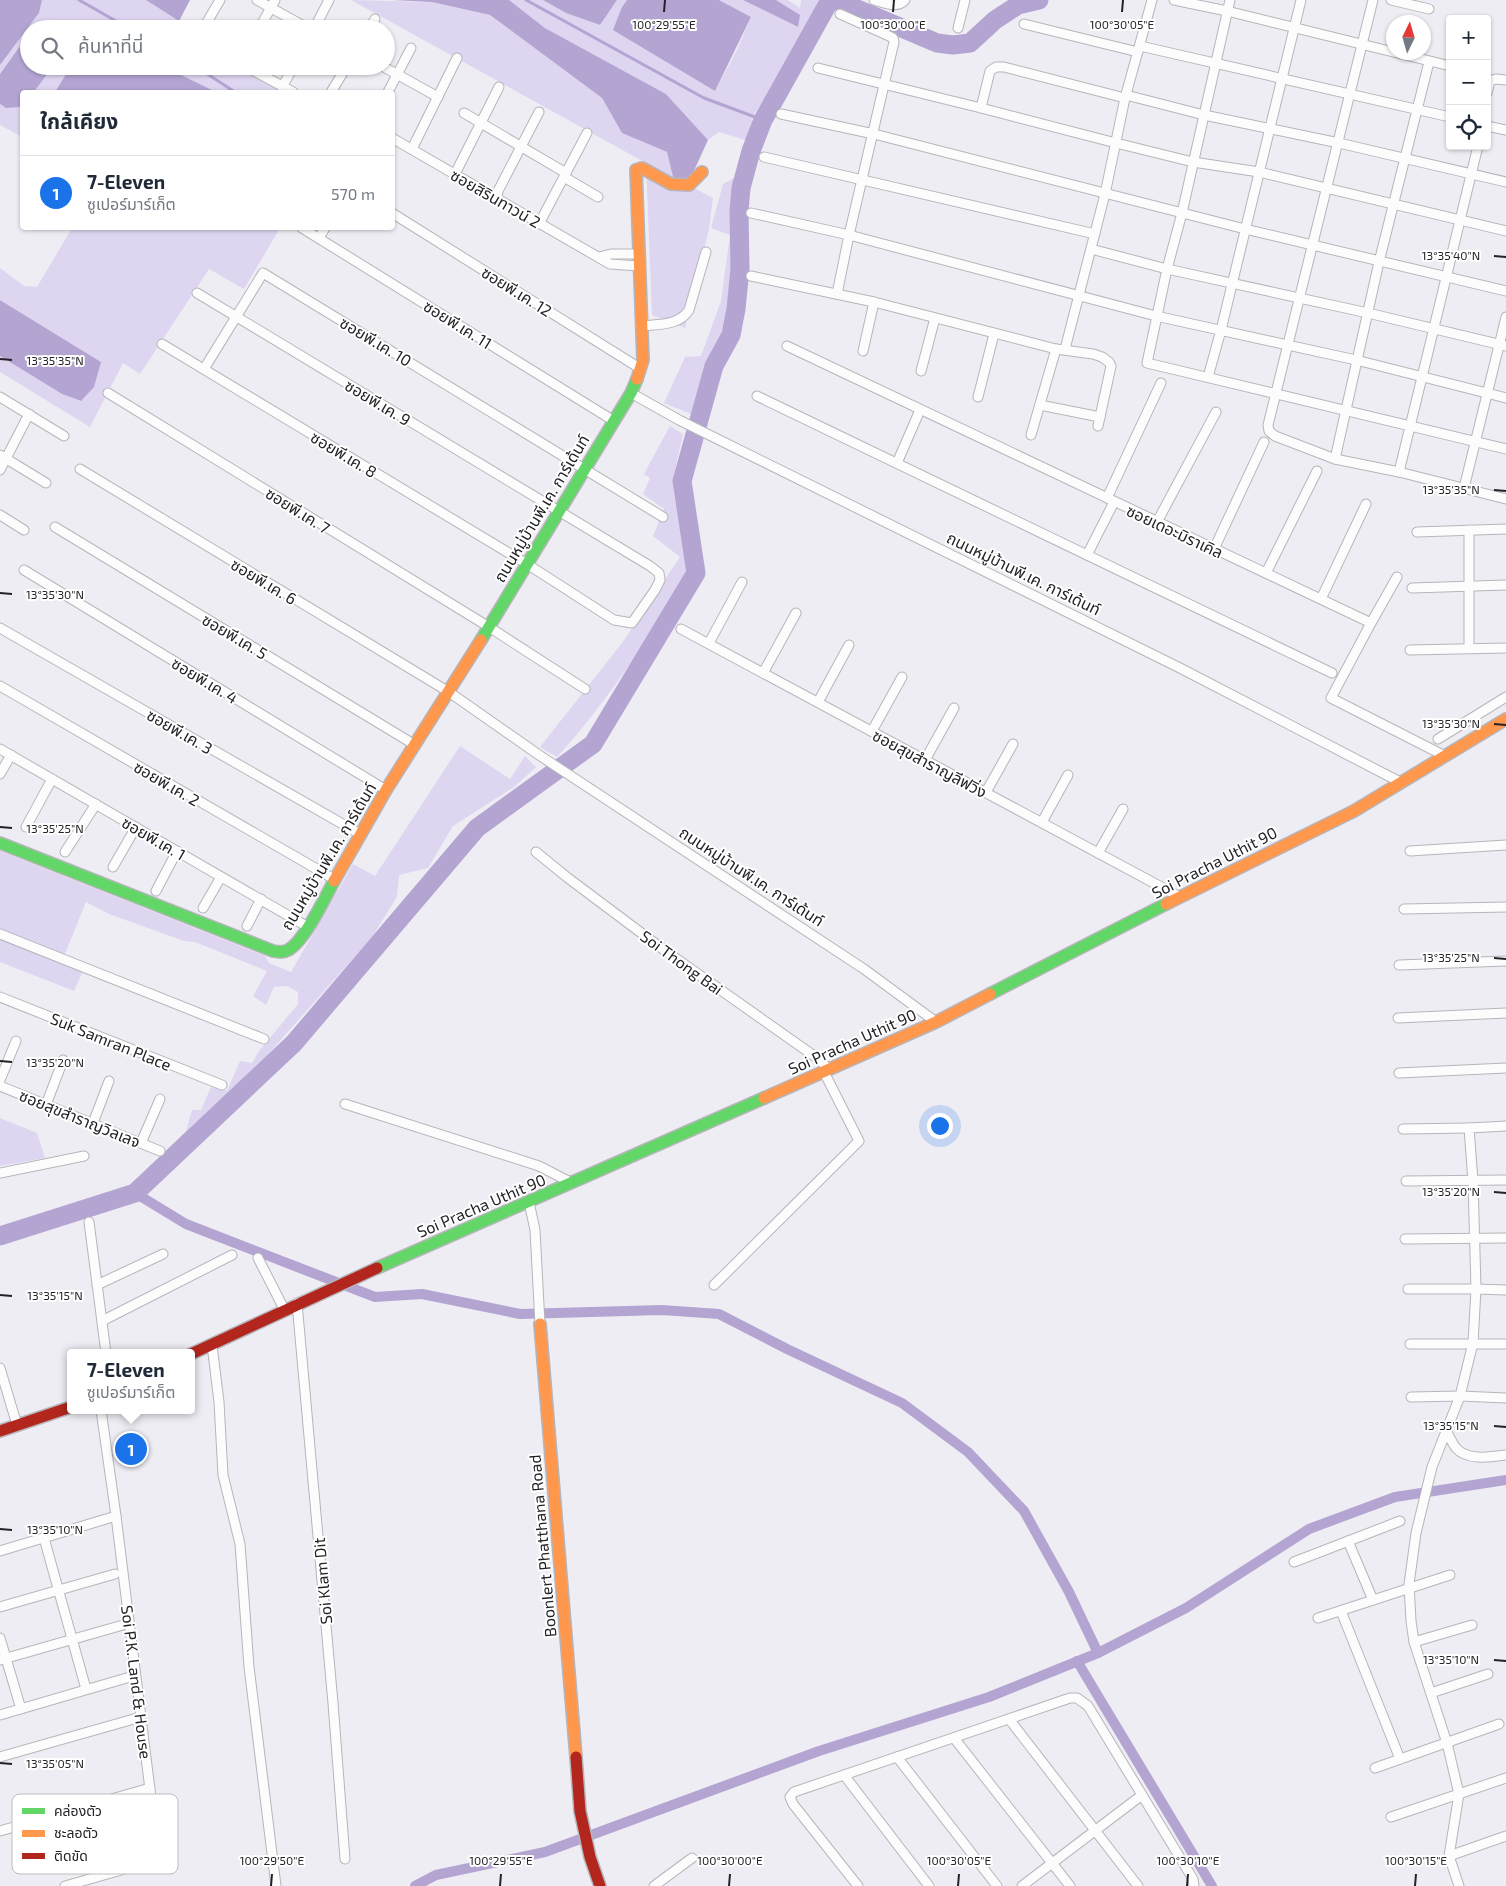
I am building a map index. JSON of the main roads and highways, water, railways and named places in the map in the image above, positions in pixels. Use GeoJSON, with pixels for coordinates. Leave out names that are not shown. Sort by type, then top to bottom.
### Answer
{"type":"FeatureCollection","features":[{"type":"Feature","properties":{"kind":"waterway"},"geometry":{"type":"LineString","coordinates":[[79,0],[114,20]]}},
{"type":"Feature","properties":{"kind":"waterway"},"geometry":{"type":"LineString","coordinates":[[526,0],[704,98],[763,120]]}},
{"type":"Feature","properties":{"kind":"waterway"},"geometry":{"type":"LineString","coordinates":[[0,1236],[135,1193],[294,1043],[477,828],[593,744],[696,573],[682,481],[714,366],[731,335],[740,269],[739,211],[741,188],[751,151],[763,120],[830,0]]}},
{"type":"Feature","properties":{"kind":"waterway"},"geometry":{"type":"LineString","coordinates":[[836,0],[937,43],[953,45],[970,43],[995,20],[1018,5],[1039,0]]}},
{"type":"Feature","properties":{"kind":"waterway"},"geometry":{"type":"LineString","coordinates":[[209,75],[232,90]]}},
{"type":"Feature","properties":{"kind":"waterway"},"geometry":{"type":"LineString","coordinates":[[135,1193],[186,1224],[375,1297],[422,1294],[520,1314],[662,1310],[719,1314],[787,1349],[902,1403],[968,1452],[1024,1511],[1069,1592],[1098,1653]]}},
{"type":"Feature","properties":{"kind":"waterway"},"geometry":{"type":"LineString","coordinates":[[415,1886],[436,1875],[545,1852],[819,1751],[989,1697],[1098,1653],[1186,1608],[1309,1529],[1395,1497],[1506,1480]]}},
{"type":"Feature","properties":{"kind":"waterway"},"geometry":{"type":"LineString","coordinates":[[1077,1661],[1212,1886]]}},
{"type":"Feature","properties":{"kind":"place","name":"7-Eleven"},"geometry":{"type":"Point","coordinates":[131,1449]}}]}
